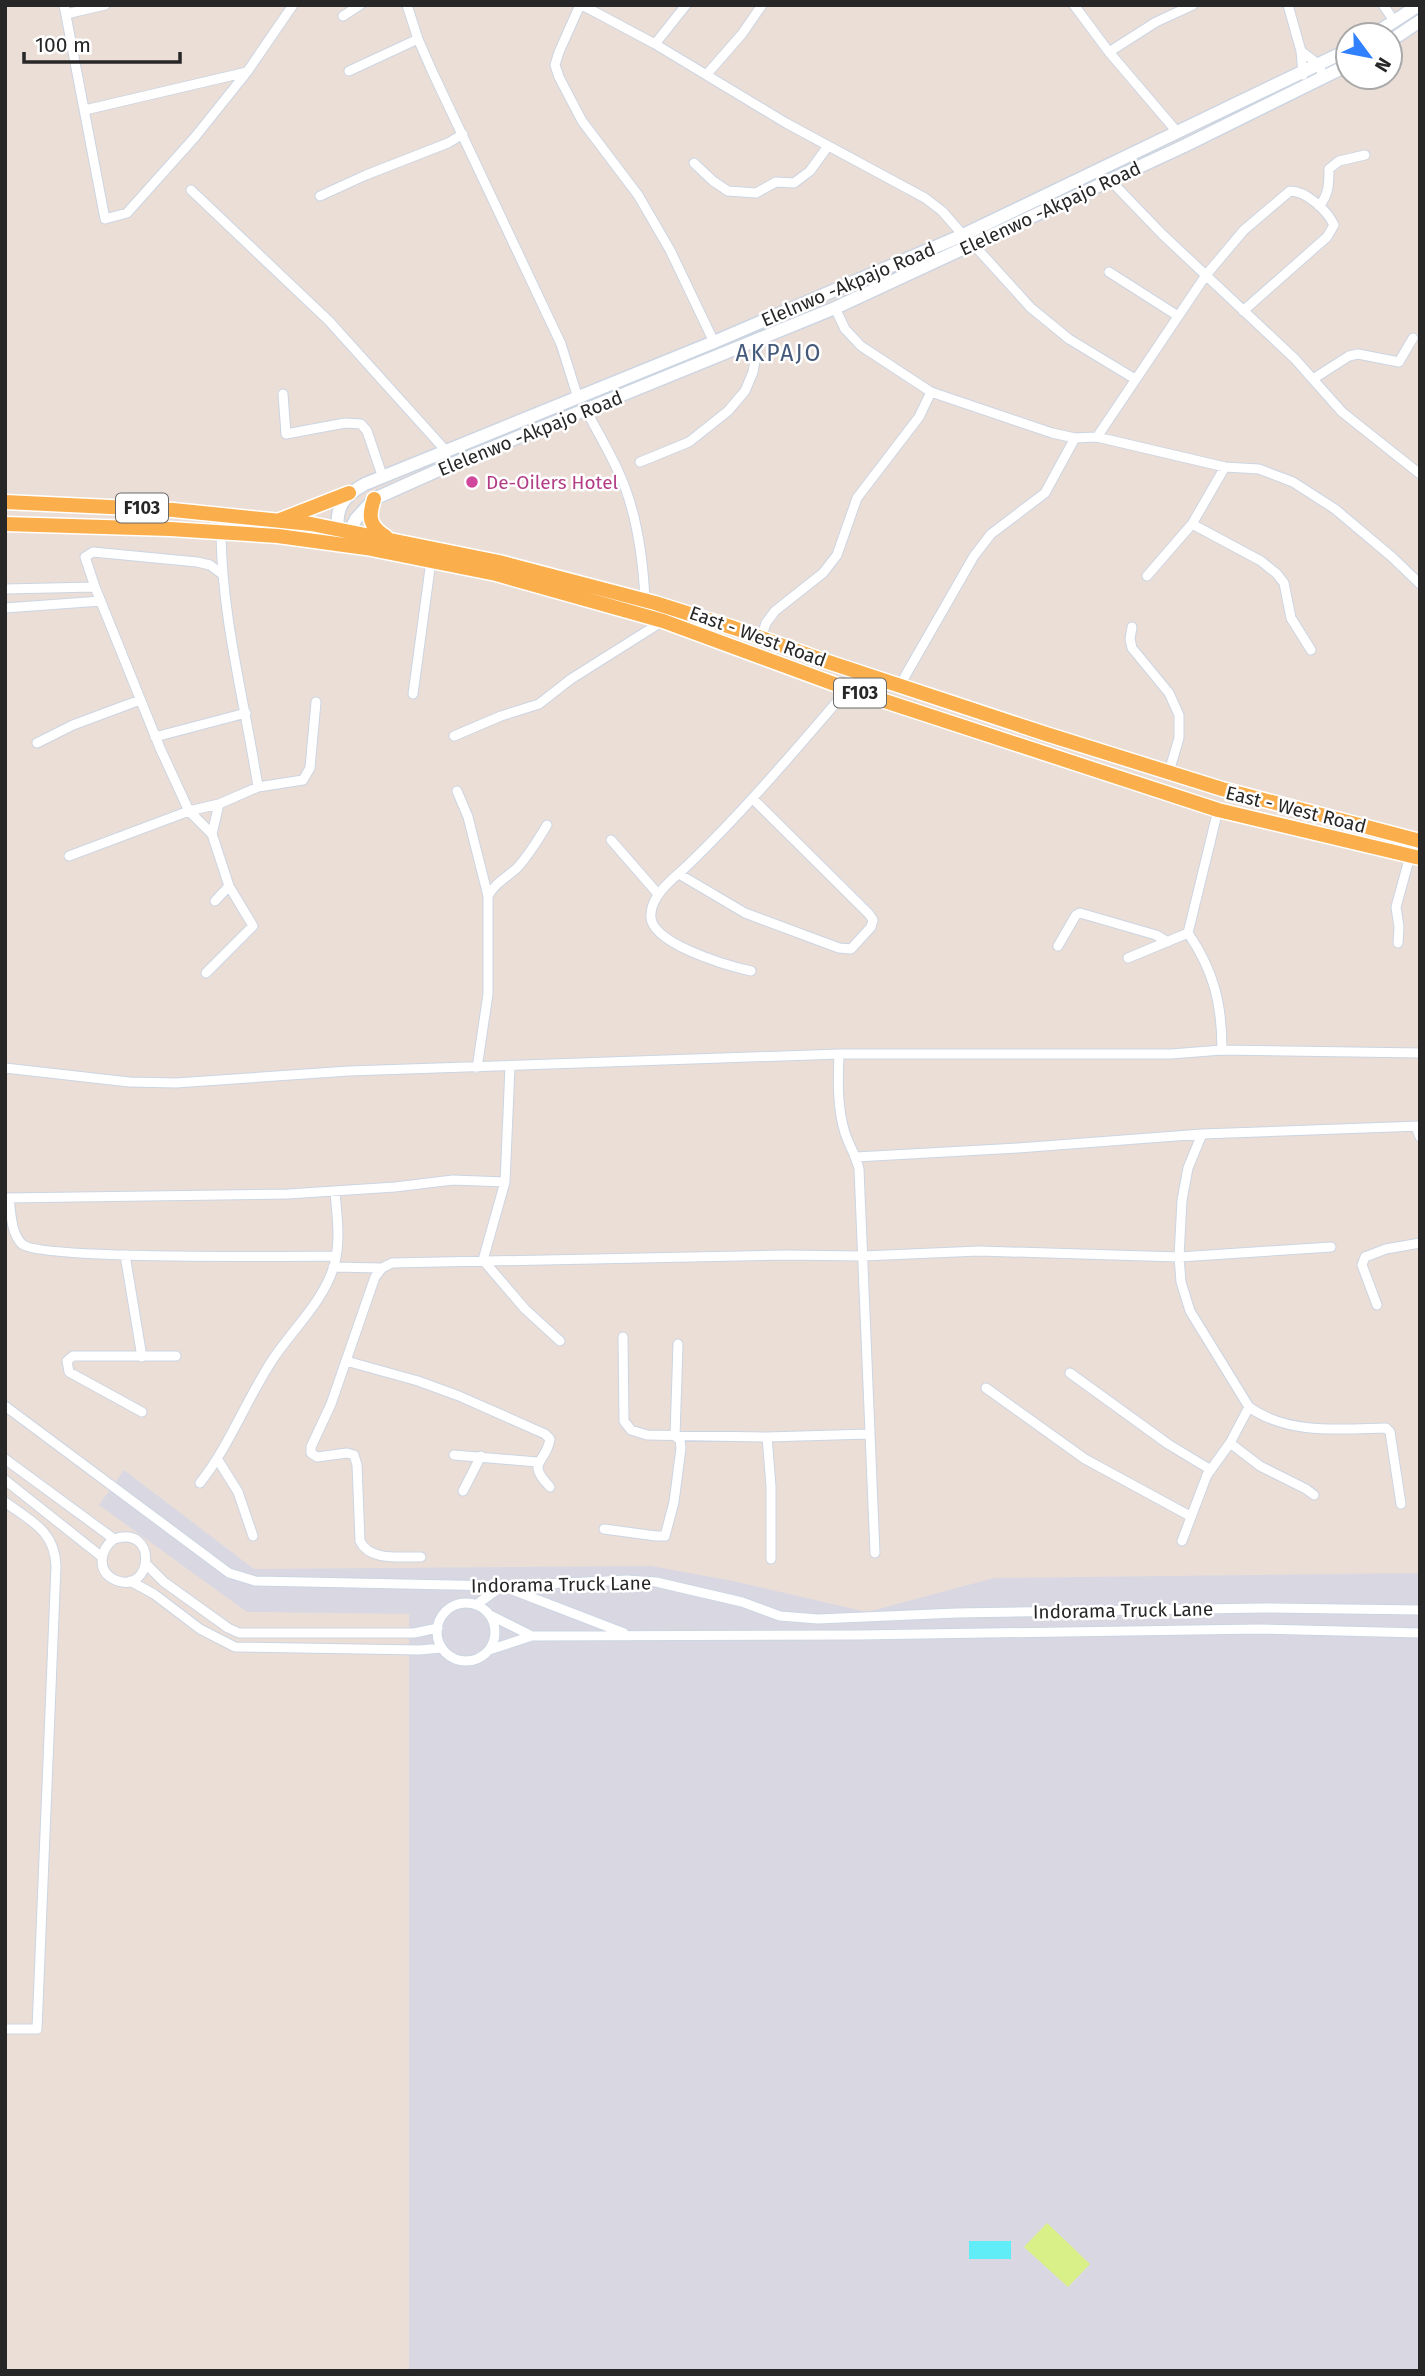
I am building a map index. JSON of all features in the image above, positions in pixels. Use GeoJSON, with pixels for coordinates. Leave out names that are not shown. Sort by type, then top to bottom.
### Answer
{"type":"FeatureCollection","features":[{"type":"Feature","properties":{"kind":"main road"},"geometry":{"type":"LineString","coordinates":[[1396,21],[1419,5]]}},
{"type":"Feature","properties":{"kind":"main road"},"geometry":{"type":"LineString","coordinates":[[1404,32],[1420,21]]}},
{"type":"Feature","properties":{"kind":"main road","name":"Elelnwo -Akpajo Road"},"geometry":{"type":"LineString","coordinates":[[349,493],[968,239],[1334,57]]}},
{"type":"Feature","properties":{"kind":"main road","name":"Elelenwo -Akpajo Road"},"geometry":{"type":"LineString","coordinates":[[342,538],[373,499],[835,308],[968,239],[1108,179],[1334,72]]}},
{"type":"Feature","properties":{"kind":"main road"},"geometry":{"type":"LineString","coordinates":[[279,528],[349,493]]}},
{"type":"Feature","properties":{"kind":"main road"},"geometry":{"type":"LineString","coordinates":[[342,538],[339,512],[349,493]]}},
{"type":"Feature","properties":{"kind":"main road"},"geometry":{"type":"LineString","coordinates":[[373,499],[370,520],[374,528],[394,541]]}},
{"type":"Feature","properties":{"kind":"main road","name":"F103"},"geometry":{"type":"LineString","coordinates":[[5,502],[173,510],[279,528]]}},
{"type":"Feature","properties":{"kind":"main road","name":"F103"},"geometry":{"type":"LineString","coordinates":[[5,523],[170,529],[221,534],[279,528]]}},
{"type":"Feature","properties":{"kind":"main road","name":"East - West Road"},"geometry":{"type":"LineString","coordinates":[[279,528],[342,538],[431,561],[496,574],[663,621],[848,689],[1219,810],[1415,857]]}},
{"type":"Feature","properties":{"kind":"main road","name":"East - West Road"},"geometry":{"type":"LineString","coordinates":[[342,538],[394,541],[499,562],[645,600],[1222,789],[1420,841]]}},
{"type":"Feature","properties":{"kind":"street"},"geometry":{"type":"LineString","coordinates":[[105,5],[65,10],[105,219],[127,213],[159,174],[195,137],[247,72],[293,5]]}},
{"type":"Feature","properties":{"kind":"street"},"geometry":{"type":"LineString","coordinates":[[343,16],[360,5]]}},
{"type":"Feature","properties":{"kind":"street"},"geometry":{"type":"LineString","coordinates":[[407,5],[418,39],[561,345],[578,398]]}},
{"type":"Feature","properties":{"kind":"street"},"geometry":{"type":"LineString","coordinates":[[714,342],[670,250],[645,206],[582,121],[559,77],[555,65],[581,5],[655,44],[786,123],[925,198],[942,211],[1031,308],[1069,339],[1135,379]]}},
{"type":"Feature","properties":{"kind":"street"},"geometry":{"type":"LineString","coordinates":[[655,44],[686,5]]}},
{"type":"Feature","properties":{"kind":"street"},"geometry":{"type":"LineString","coordinates":[[707,74],[743,34],[762,5]]}},
{"type":"Feature","properties":{"kind":"street"},"geometry":{"type":"LineString","coordinates":[[1074,5],[1109,52],[1178,133]]}},
{"type":"Feature","properties":{"kind":"street"},"geometry":{"type":"LineString","coordinates":[[1109,52],[1156,22],[1193,5]]}},
{"type":"Feature","properties":{"kind":"street"},"geometry":{"type":"LineString","coordinates":[[1288,5],[1301,51],[1302,71],[1308,86]]}},
{"type":"Feature","properties":{"kind":"street"},"geometry":{"type":"LineString","coordinates":[[1383,5],[1394,21]]}},
{"type":"Feature","properties":{"kind":"street"},"geometry":{"type":"LineString","coordinates":[[349,71],[418,39]]}},
{"type":"Feature","properties":{"kind":"street"},"geometry":{"type":"LineString","coordinates":[[1301,51],[1318,64],[1324,77]]}},
{"type":"Feature","properties":{"kind":"street"},"geometry":{"type":"LineString","coordinates":[[85,110],[247,72]]}},
{"type":"Feature","properties":{"kind":"street"},"geometry":{"type":"LineString","coordinates":[[320,196],[448,143],[463,134]]}},
{"type":"Feature","properties":{"kind":"street"},"geometry":{"type":"LineString","coordinates":[[694,163],[728,191],[756,192],[776,182],[794,183],[810,171],[828,146]]}},
{"type":"Feature","properties":{"kind":"street"},"geometry":{"type":"LineString","coordinates":[[1319,206],[1329,185],[1329,169],[1339,161],[1365,155]]}},
{"type":"Feature","properties":{"kind":"street"},"geometry":{"type":"LineString","coordinates":[[1108,179],[1313,379],[1342,412],[1420,474]]}},
{"type":"Feature","properties":{"kind":"street"},"geometry":{"type":"LineString","coordinates":[[191,190],[329,321],[447,452]]}},
{"type":"Feature","properties":{"kind":"street"},"geometry":{"type":"LineString","coordinates":[[1097,438],[1206,275],[1244,230],[1290,191],[1297,191],[1319,206],[1334,225],[1327,237],[1243,311]]}},
{"type":"Feature","properties":{"kind":"street"},"geometry":{"type":"LineString","coordinates":[[1109,272],[1178,316]]}},
{"type":"Feature","properties":{"kind":"street"},"geometry":{"type":"LineString","coordinates":[[835,308],[845,329],[861,346],[931,391],[1075,438],[1097,438],[1225,467],[1259,469],[1293,482],[1335,509],[1420,584]]}},
{"type":"Feature","properties":{"kind":"street"},"geometry":{"type":"LineString","coordinates":[[1313,379],[1349,356],[1358,354],[1399,362],[1413,338]]}},
{"type":"Feature","properties":{"kind":"street"},"geometry":{"type":"LineString","coordinates":[[640,462],[689,442],[728,411],[745,391],[754,372],[760,339]]}},
{"type":"Feature","properties":{"kind":"street"},"geometry":{"type":"LineString","coordinates":[[761,638],[766,623],[775,611],[823,573],[837,555],[857,498],[919,417],[931,391]]}},
{"type":"Feature","properties":{"kind":"street"},"geometry":{"type":"LineString","coordinates":[[283,394],[286,434],[345,423],[361,424],[367,431],[383,478]]}},
{"type":"Feature","properties":{"kind":"street"},"geometry":{"type":"LineString","coordinates":[[586,410],[620,475],[627,496],[643,558],[645,600]]}},
{"type":"Feature","properties":{"kind":"street"},"geometry":{"type":"LineString","coordinates":[[901,685],[974,556],[991,534],[1045,493],[1075,438]]}},
{"type":"Feature","properties":{"kind":"street"},"geometry":{"type":"LineString","coordinates":[[1147,576],[1192,524],[1225,467]]}},
{"type":"Feature","properties":{"kind":"street"},"geometry":{"type":"LineString","coordinates":[[1192,524],[1261,561],[1277,574],[1284,583],[1290,618],[1311,650]]}},
{"type":"Feature","properties":{"kind":"street"},"geometry":{"type":"LineString","coordinates":[[221,534],[227,614],[258,787]]}},
{"type":"Feature","properties":{"kind":"street"},"geometry":{"type":"LineString","coordinates":[[206,973],[253,926],[229,886],[212,834],[189,811],[155,737],[85,562],[86,555],[93,552],[197,562],[210,565],[222,574]]}},
{"type":"Feature","properties":{"kind":"street"},"geometry":{"type":"LineString","coordinates":[[413,694],[431,561]]}},
{"type":"Feature","properties":{"kind":"street"},"geometry":{"type":"LineString","coordinates":[[5,589],[94,587]]}},
{"type":"Feature","properties":{"kind":"street"},"geometry":{"type":"LineString","coordinates":[[5,607],[101,601]]}},
{"type":"Feature","properties":{"kind":"street"},"geometry":{"type":"LineString","coordinates":[[454,736],[500,716],[539,704],[571,679],[663,621]]}},
{"type":"Feature","properties":{"kind":"street"},"geometry":{"type":"LineString","coordinates":[[1132,627],[1132,648],[1169,693],[1179,715],[1179,738],[1169,772]]}},
{"type":"Feature","properties":{"kind":"street"},"geometry":{"type":"LineString","coordinates":[[751,971],[711,961],[663,934],[653,925],[650,914],[658,894],[753,799],[848,689]]}},
{"type":"Feature","properties":{"kind":"street"},"geometry":{"type":"LineString","coordinates":[[37,743],[73,725],[140,699]]}},
{"type":"Feature","properties":{"kind":"street"},"geometry":{"type":"LineString","coordinates":[[69,856],[189,811],[219,804],[258,787],[298,782],[307,776],[316,702]]}},
{"type":"Feature","properties":{"kind":"street"},"geometry":{"type":"LineString","coordinates":[[155,737],[246,713]]}},
{"type":"Feature","properties":{"kind":"street"},"geometry":{"type":"LineString","coordinates":[[457,791],[468,817],[488,897],[488,994],[484,1036],[477,1068]]}},
{"type":"Feature","properties":{"kind":"street"},"geometry":{"type":"LineString","coordinates":[[679,874],[745,913],[839,948],[850,949],[871,927],[873,920],[753,799]]}},
{"type":"Feature","properties":{"kind":"street"},"geometry":{"type":"LineString","coordinates":[[212,834],[219,804]]}},
{"type":"Feature","properties":{"kind":"street"},"geometry":{"type":"LineString","coordinates":[[1219,810],[1188,933],[1217,990],[1222,1019],[1222,1050]]}},
{"type":"Feature","properties":{"kind":"street"},"geometry":{"type":"LineString","coordinates":[[488,897],[497,883],[517,867],[534,847],[547,825]]}},
{"type":"Feature","properties":{"kind":"street"},"geometry":{"type":"LineString","coordinates":[[611,841],[658,894]]}},
{"type":"Feature","properties":{"kind":"street"},"geometry":{"type":"LineString","coordinates":[[1398,943],[1396,907],[1415,857]]}},
{"type":"Feature","properties":{"kind":"street"},"geometry":{"type":"LineString","coordinates":[[215,901],[229,886]]}},
{"type":"Feature","properties":{"kind":"street"},"geometry":{"type":"LineString","coordinates":[[1058,946],[1076,915],[1080,913],[1156,935],[1168,942]]}},
{"type":"Feature","properties":{"kind":"street"},"geometry":{"type":"LineString","coordinates":[[1128,958],[1188,933]]}},
{"type":"Feature","properties":{"kind":"street"},"geometry":{"type":"LineString","coordinates":[[5,1068],[129,1082],[176,1083],[349,1071],[839,1054],[1171,1054],[1222,1050],[1420,1053]]}},
{"type":"Feature","properties":{"kind":"street"},"geometry":{"type":"LineString","coordinates":[[839,1054],[840,1111],[845,1134],[859,1169],[875,1553]]}},
{"type":"Feature","properties":{"kind":"street"},"geometry":{"type":"LineString","coordinates":[[483,1260],[505,1182],[510,1067]]}},
{"type":"Feature","properties":{"kind":"street"},"geometry":{"type":"LineString","coordinates":[[856,1157],[1018,1149],[1202,1134],[1418,1127],[1420,1137]]}},
{"type":"Feature","properties":{"kind":"street"},"geometry":{"type":"LineString","coordinates":[[1202,1134],[1188,1168],[1182,1200],[1181,1282],[1190,1311],[1249,1407],[1260,1415],[1293,1425],[1328,1430],[1386,1428],[1393,1443],[1401,1504]]}},
{"type":"Feature","properties":{"kind":"street"},"geometry":{"type":"LineString","coordinates":[[335,1256],[125,1255],[43,1251],[21,1244],[15,1235],[7,1198],[335,1192],[453,1181],[505,1182]]}},
{"type":"Feature","properties":{"kind":"street"},"geometry":{"type":"LineString","coordinates":[[200,1483],[218,1460],[274,1357],[322,1291],[334,1267],[338,1234],[335,1192]]}},
{"type":"Feature","properties":{"kind":"street"},"geometry":{"type":"LineString","coordinates":[[1377,1305],[1362,1265],[1365,1257],[1386,1249],[1420,1243]]}},
{"type":"Feature","properties":{"kind":"street"},"geometry":{"type":"LineString","coordinates":[[334,1267],[382,1268],[408,1262],[483,1260],[863,1256],[979,1251],[1180,1257],[1331,1248]]}},
{"type":"Feature","properties":{"kind":"street"},"geometry":{"type":"LineString","coordinates":[[125,1255],[142,1357]]}},
{"type":"Feature","properties":{"kind":"street"},"geometry":{"type":"LineString","coordinates":[[483,1260],[525,1309],[560,1341]]}},
{"type":"Feature","properties":{"kind":"street"},"geometry":{"type":"LineString","coordinates":[[382,1268],[374,1277],[331,1404],[311,1447],[311,1453],[317,1457],[347,1453],[354,1455],[357,1465],[360,1541],[363,1548],[380,1556],[421,1557]]}},
{"type":"Feature","properties":{"kind":"street"},"geometry":{"type":"LineString","coordinates":[[622,1337],[624,1421],[631,1430],[647,1435],[675,1436],[869,1434]]}},
{"type":"Feature","properties":{"kind":"street"},"geometry":{"type":"LineString","coordinates":[[675,1436],[678,1344]]}},
{"type":"Feature","properties":{"kind":"street"},"geometry":{"type":"LineString","coordinates":[[142,1412],[69,1372],[67,1361],[73,1356],[176,1356]]}},
{"type":"Feature","properties":{"kind":"street"},"geometry":{"type":"LineString","coordinates":[[346,1361],[428,1385],[545,1434],[550,1439],[550,1444],[537,1462],[537,1469],[550,1487]]}},
{"type":"Feature","properties":{"kind":"street"},"geometry":{"type":"LineString","coordinates":[[1070,1373],[1168,1444],[1211,1469]]}},
{"type":"Feature","properties":{"kind":"street"},"geometry":{"type":"LineString","coordinates":[[986,1388],[1085,1459],[1190,1516]]}},
{"type":"Feature","properties":{"kind":"street","name":"Indorama Truck Lane"},"geometry":{"type":"LineString","coordinates":[[5,1406],[229,1573],[255,1581],[502,1586],[627,1580],[656,1582],[730,1600],[780,1616],[818,1619],[1263,1608],[1420,1610]]}},
{"type":"Feature","properties":{"kind":"street"},"geometry":{"type":"LineString","coordinates":[[1181,1541],[1211,1469],[1230,1443],[1249,1407]]}},
{"type":"Feature","properties":{"kind":"street"},"geometry":{"type":"LineString","coordinates":[[604,1529],[664,1536],[679,1471],[681,1448],[680,1440],[675,1436]]}},
{"type":"Feature","properties":{"kind":"street"},"geometry":{"type":"LineString","coordinates":[[767,1437],[771,1486],[771,1559]]}},
{"type":"Feature","properties":{"kind":"street"},"geometry":{"type":"LineString","coordinates":[[1230,1443],[1260,1466],[1314,1495]]}},
{"type":"Feature","properties":{"kind":"street"},"geometry":{"type":"LineString","coordinates":[[454,1455],[537,1462]]}},
{"type":"Feature","properties":{"kind":"street"},"geometry":{"type":"LineString","coordinates":[[463,1491],[481,1456]]}},
{"type":"Feature","properties":{"kind":"street"},"geometry":{"type":"LineString","coordinates":[[5,1459],[114,1539]]}},
{"type":"Feature","properties":{"kind":"street"},"geometry":{"type":"LineString","coordinates":[[218,1460],[238,1492],[253,1536]]}},
{"type":"Feature","properties":{"kind":"street"},"geometry":{"type":"LineString","coordinates":[[5,1480],[102,1557]]}},
{"type":"Feature","properties":{"kind":"street"},"geometry":{"type":"LineString","coordinates":[[5,1502],[44,1531],[55,1553],[56,1566],[37,2029],[5,2029]]}},
{"type":"Feature","properties":{"kind":"street"},"geometry":{"type":"LineString","coordinates":[[130,1581],[143,1572],[146,1552],[138,1541],[127,1536],[108,1543],[102,1557],[107,1574],[118,1581],[130,1581],[154,1594],[200,1629],[235,1647],[419,1650],[442,1648]]}},
{"type":"Feature","properties":{"kind":"street"},"geometry":{"type":"LineString","coordinates":[[146,1564],[164,1581],[228,1628],[239,1633],[401,1633],[438,1628]]}},
{"type":"Feature","properties":{"kind":"street"},"geometry":{"type":"LineString","coordinates":[[477,1605],[502,1586],[632,1635]]}},
{"type":"Feature","properties":{"kind":"street"},"geometry":{"type":"LineString","coordinates":[[532,1636],[490,1615],[477,1605],[459,1604],[451,1607],[438,1628],[442,1648],[462,1661],[477,1659],[489,1650],[532,1636],[858,1635],[1259,1629],[1420,1633]]}},
{"type":"Feature","properties":{"kind":"street"},"geometry":{"type":"LineString","coordinates":[[489,1650],[495,1633],[490,1615]]}},
{"type":"Feature","properties":{"kind":"street"},"geometry":{"type":"LineString","coordinates":[[858,1635],[864,1617]]}},
{"type":"Feature","properties":{"kind":"shaded area"},"geometry":{"type":"Polygon","coordinates":[[[124,1470],[254,1569],[651,1566],[733,1581],[867,1612],[994,1578],[1420,1573],[1420,2371],[409,2371],[409,1614],[247,1612],[99,1505],[124,1470]]]}},
{"type":"Feature","properties":{"kind":"green space"},"geometry":{"type":"Polygon","coordinates":[[[1047,2223],[1090,2264],[1068,2287],[1024,2247],[1047,2223]]]}},
{"type":"Feature","properties":{"kind":"water"},"geometry":{"type":"Polygon","coordinates":[[[969,2241],[1011,2241],[1011,2259],[969,2259],[969,2241]]]}},
{"type":"Feature","properties":{"kind":"place","name":"De-Oilers Hotel"},"geometry":{"type":"Point","coordinates":[472,482]}},
{"type":"Feature","properties":{"kind":"district","name":"AKPAJO"},"geometry":{"type":"Point","coordinates":[779,353]}}]}
